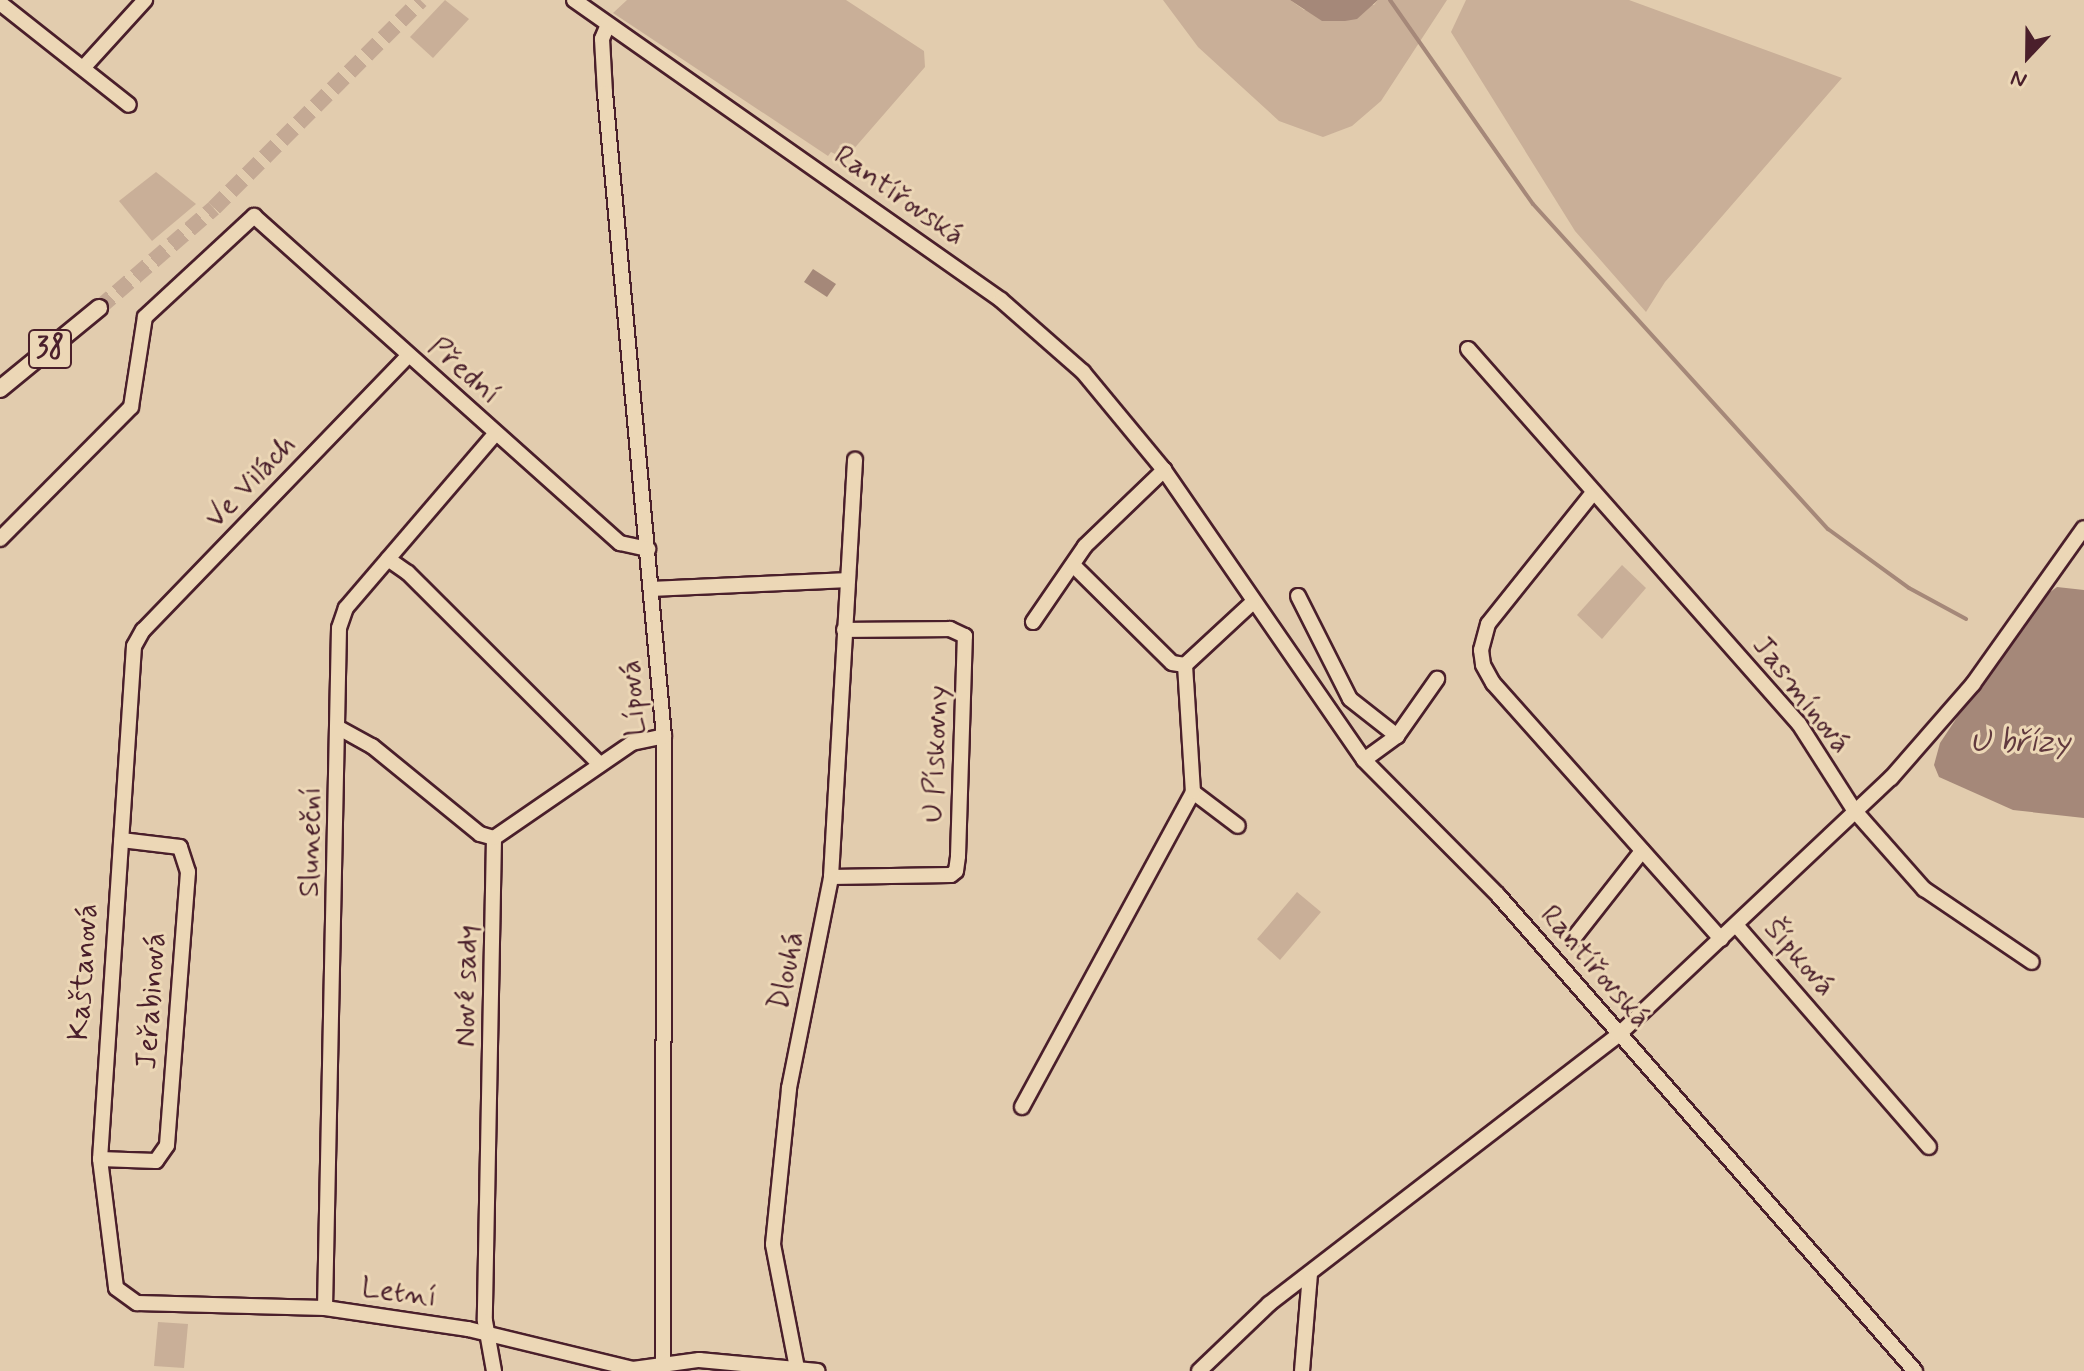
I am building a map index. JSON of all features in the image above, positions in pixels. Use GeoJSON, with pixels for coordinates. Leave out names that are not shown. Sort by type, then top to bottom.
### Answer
{"type":"FeatureCollection","features":[{"type":"Feature","properties":{"kind":"main road","name":"38"},"geometry":{"type":"LineString","coordinates":[[0,389],[99,308]]}},
{"type":"Feature","properties":{"kind":"street"},"geometry":{"type":"LineString","coordinates":[[84,67],[145,0]]}},
{"type":"Feature","properties":{"kind":"street","name":"Rantířovská"},"geometry":{"type":"LineString","coordinates":[[574,0],[607,27],[1001,300],[1083,372],[1164,470],[1252,603],[1364,760],[1498,895],[1910,1366]]}},
{"type":"Feature","properties":{"kind":"street"},"geometry":{"type":"LineString","coordinates":[[0,3],[129,105]]}},
{"type":"Feature","properties":{"kind":"street","name":"Lípová"},"geometry":{"type":"LineString","coordinates":[[607,27],[602,39],[605,93],[664,736],[664,1370]]}},
{"type":"Feature","properties":{"kind":"street","name":"Přední"},"geometry":{"type":"LineString","coordinates":[[0,539],[131,407],[145,317],[254,216],[620,543],[648,549]]}},
{"type":"Feature","properties":{"kind":"street","name":"Jasmínová"},"geometry":{"type":"LineString","coordinates":[[1468,349],[1592,494],[1799,724],[1854,810],[1924,889],[2032,962]]}},
{"type":"Feature","properties":{"kind":"street","name":"Ve Vilách"},"geometry":{"type":"LineString","coordinates":[[134,646],[143,630],[408,356]]}},
{"type":"Feature","properties":{"kind":"street","name":"Sluneční"},"geometry":{"type":"LineString","coordinates":[[325,1308],[340,623],[388,559],[495,434]]}},
{"type":"Feature","properties":{"kind":"street","name":"Dlouhá"},"geometry":{"type":"LineString","coordinates":[[797,1368],[773,1244],[789,1088],[831,877],[855,460]]}},
{"type":"Feature","properties":{"kind":"street"},"geometry":{"type":"LineString","coordinates":[[1033,622],[1085,546],[1164,470]]}},
{"type":"Feature","properties":{"kind":"street"},"geometry":{"type":"LineString","coordinates":[[1592,494],[1488,624],[1481,657],[1493,683],[1721,939]]}},
{"type":"Feature","properties":{"kind":"street"},"geometry":{"type":"LineString","coordinates":[[1736,925],[1933,732],[2084,528]]}},
{"type":"Feature","properties":{"kind":"street"},"geometry":{"type":"LineString","coordinates":[[388,559],[408,573],[600,764]]}},
{"type":"Feature","properties":{"kind":"street"},"geometry":{"type":"LineString","coordinates":[[1073,565],[1172,663],[1185,665]]}},
{"type":"Feature","properties":{"kind":"street"},"geometry":{"type":"LineString","coordinates":[[652,589],[848,580]]}},
{"type":"Feature","properties":{"kind":"street"},"geometry":{"type":"LineString","coordinates":[[1298,596],[1350,699],[1397,736]]}},
{"type":"Feature","properties":{"kind":"street"},"geometry":{"type":"LineString","coordinates":[[1185,665],[1252,603]]}},
{"type":"Feature","properties":{"kind":"street","name":"U Pískovny"},"geometry":{"type":"LineString","coordinates":[[831,877],[951,875],[956,871],[958,856],[965,636],[950,629],[844,630]]}},
{"type":"Feature","properties":{"kind":"street","name":"Kaštanová"},"geometry":{"type":"LineString","coordinates":[[124,1298],[116,1288],[100,1159],[134,646]]}},
{"type":"Feature","properties":{"kind":"street"},"geometry":{"type":"LineString","coordinates":[[1022,1107],[1193,792],[1185,665]]}},
{"type":"Feature","properties":{"kind":"street"},"geometry":{"type":"LineString","coordinates":[[1364,760],[1397,736],[1437,679]]}},
{"type":"Feature","properties":{"kind":"street"},"geometry":{"type":"LineString","coordinates":[[339,728],[372,746],[480,834],[494,838],[632,743],[664,736]]}},
{"type":"Feature","properties":{"kind":"street"},"geometry":{"type":"LineString","coordinates":[[1193,792],[1238,826]]}},
{"type":"Feature","properties":{"kind":"street","name":"Nové sady"},"geometry":{"type":"LineString","coordinates":[[494,838],[485,1321],[490,1335],[494,1371]]}},
{"type":"Feature","properties":{"kind":"street","name":"Jeřabinová"},"geometry":{"type":"LineString","coordinates":[[100,1159],[156,1161],[167,1145],[188,872],[180,847],[121,840]]}},
{"type":"Feature","properties":{"kind":"street"},"geometry":{"type":"LineString","coordinates":[[1573,939],[1642,851]]}},
{"type":"Feature","properties":{"kind":"street","name":"Šípková"},"geometry":{"type":"LineString","coordinates":[[1199,1371],[1269,1304],[1618,1035],[1736,925],[1929,1147]]}},
{"type":"Feature","properties":{"kind":"street"},"geometry":{"type":"LineString","coordinates":[[1302,1371],[1310,1274]]}},
{"type":"Feature","properties":{"kind":"street","name":"Letní"},"geometry":{"type":"LineString","coordinates":[[124,1298],[137,1303],[325,1308],[490,1335],[612,1366],[664,1370],[699,1360],[817,1371]]}},
{"type":"Feature","properties":{"kind":"shaded area"},"geometry":{"type":"Polygon","coordinates":[[[445,0],[469,19],[433,58],[410,37],[445,0]]]}},
{"type":"Feature","properties":{"kind":"shaded area"},"geometry":{"type":"Polygon","coordinates":[[[627,0],[846,0],[924,51],[925,67],[845,159],[831,152],[828,156],[613,13],[627,0]]]}},
{"type":"Feature","properties":{"kind":"shaded area"},"geometry":{"type":"Polygon","coordinates":[[[1163,0],[1290,0],[1304,10],[1374,5],[1378,0],[1447,0],[1381,101],[1352,126],[1323,137],[1279,121],[1198,47],[1163,0]]]}},
{"type":"Feature","properties":{"kind":"shaded area"},"geometry":{"type":"Polygon","coordinates":[[[1466,0],[1629,0],[1842,78],[1665,282],[1646,312],[1575,231],[1451,32],[1466,0]]]}},
{"type":"Feature","properties":{"kind":"shaded area"},"geometry":{"type":"Polygon","coordinates":[[[156,172],[196,204],[152,241],[119,201],[156,172]]]}},
{"type":"Feature","properties":{"kind":"shaded area"},"geometry":{"type":"Polygon","coordinates":[[[1622,565],[1646,588],[1602,639],[1577,615],[1622,565]]]}},
{"type":"Feature","properties":{"kind":"shaded area"},"geometry":{"type":"Polygon","coordinates":[[[1297,892],[1321,912],[1280,960],[1257,939],[1297,892]]]}},
{"type":"Feature","properties":{"kind":"shaded area"},"geometry":{"type":"Polygon","coordinates":[[[158,1322],[188,1324],[184,1368],[154,1366],[158,1322]]]}},
{"type":"Feature","properties":{"kind":"water"},"geometry":{"type":"Polygon","coordinates":[[[1290,0],[1378,0],[1357,19],[1322,21],[1290,0]]]}},
{"type":"Feature","properties":{"kind":"water"},"geometry":{"type":"Polygon","coordinates":[[[813,269],[836,284],[827,297],[804,282],[813,269]]]}},
{"type":"Feature","properties":{"kind":"water","name":"U břízy"},"geometry":{"type":"Polygon","coordinates":[[[2057,587],[2084,590],[2084,818],[2013,810],[1939,777],[1934,765],[1940,743],[1972,695],[2042,598],[2057,587]]]}},
{"type":"Feature","properties":{"kind":"waterway"},"geometry":{"type":"LineString","coordinates":[[1390,0],[1533,204],[1828,529],[1909,588],[1966,619]]}},
{"type":"Feature","properties":{"kind":"tunnel"},"geometry":{"type":"LineString","coordinates":[[99,308],[214,208],[421,0]]}}]}
